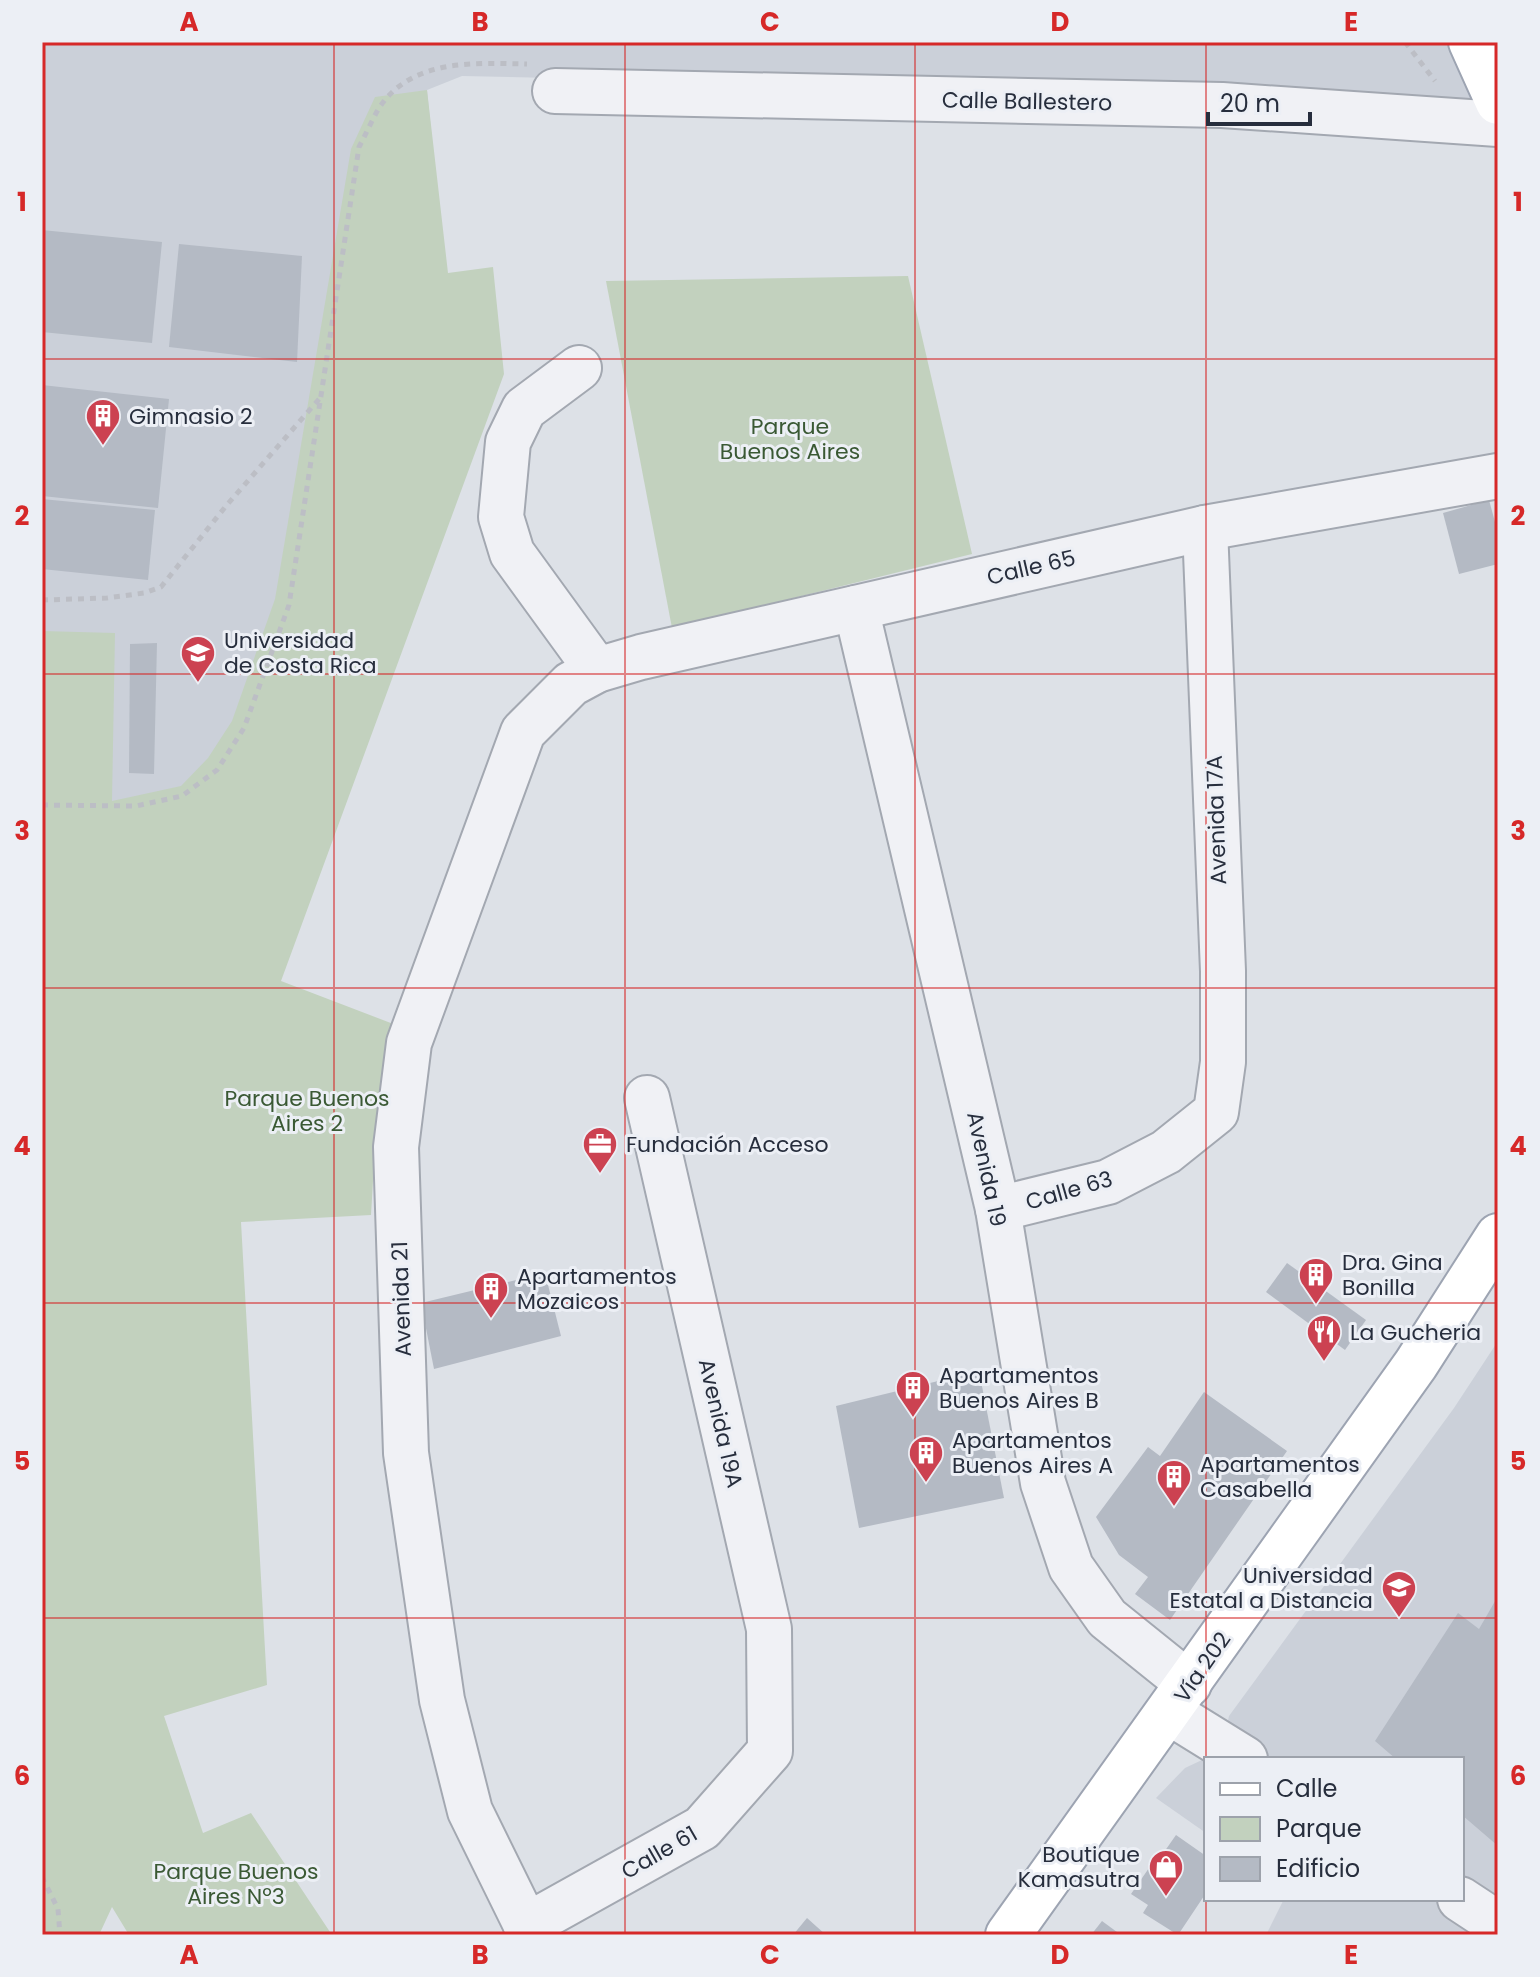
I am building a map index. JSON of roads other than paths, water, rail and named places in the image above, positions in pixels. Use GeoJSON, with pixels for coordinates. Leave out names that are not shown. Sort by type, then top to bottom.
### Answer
{"type":"FeatureCollection","features":[{"type":"Feature","properties":{"kind":"main road"},"geometry":{"type":"LineString","coordinates":[[1471,42],[1498,102]]}},
{"type":"Feature","properties":{"kind":"main road","name":"Vía 202"},"geometry":{"type":"LineString","coordinates":[[1008,1935],[1416,1364],[1498,1236]]}},
{"type":"Feature","properties":{"kind":"street","name":"Calle Ballestero"},"geometry":{"type":"LineString","coordinates":[[547,78],[1222,105],[1498,124]]}},
{"type":"Feature","properties":{"kind":"street"},"geometry":{"type":"LineString","coordinates":[[579,368],[524,409],[508,442],[501,517],[512,553],[584,677]]}},
{"type":"Feature","properties":{"kind":"street","name":"Calle 65"},"geometry":{"type":"LineString","coordinates":[[584,677],[641,657],[1205,528],[1498,476]]}},
{"type":"Feature","properties":{"kind":"street","name":"Avenida 17A"},"geometry":{"type":"LineString","coordinates":[[1205,528],[1223,971],[1223,1062],[1216,1112]]}},
{"type":"Feature","properties":{"kind":"street","name":"Avenida 19"},"geometry":{"type":"LineString","coordinates":[[856,608],[998,1209],[1043,1483],[1071,1567],[1107,1618],[1179,1698],[1243,1757]]}},
{"type":"Feature","properties":{"kind":"street","name":"Avenida 21"},"geometry":{"type":"LineString","coordinates":[[528,1931],[470,1811],[442,1700],[406,1453],[396,1147],[409,1043],[523,732],[584,677]]}},
{"type":"Feature","properties":{"kind":"street","name":"Avenida 19A"},"geometry":{"type":"LineString","coordinates":[[647,1098],[769,1629],[770,1751]]}},
{"type":"Feature","properties":{"kind":"street","name":"Calle 63"},"geometry":{"type":"LineString","coordinates":[[998,1209],[1108,1182],[1166,1152],[1216,1112]]}},
{"type":"Feature","properties":{"kind":"street","name":"Calle 61"},"geometry":{"type":"LineString","coordinates":[[528,1931],[702,1828],[770,1751]]}},
{"type":"Feature","properties":{"kind":"street"},"geometry":{"type":"LineString","coordinates":[[1463,1901],[1498,1924]]}},
{"type":"Feature","properties":{"kind":"place","name":"Gimnasio 2"},"geometry":{"type":"Point","coordinates":[103,447]}},
{"type":"Feature","properties":{"kind":"place","name":"Universidad de Costa Rica"},"geometry":{"type":"Point","coordinates":[198,684]}},
{"type":"Feature","properties":{"kind":"place","name":"Fundación Acceso"},"geometry":{"type":"Point","coordinates":[600,1175]}},
{"type":"Feature","properties":{"kind":"place","name":"Dra. Gina Bonilla"},"geometry":{"type":"Point","coordinates":[1316,1306]}},
{"type":"Feature","properties":{"kind":"place","name":"Apartamentos Mozaicos"},"geometry":{"type":"Point","coordinates":[491,1320]}},
{"type":"Feature","properties":{"kind":"place","name":"La Gucheria"},"geometry":{"type":"Point","coordinates":[1324,1363]}},
{"type":"Feature","properties":{"kind":"place","name":"Apartamentos Buenos Aires B"},"geometry":{"type":"Point","coordinates":[913,1419]}},
{"type":"Feature","properties":{"kind":"place","name":"Apartamentos Buenos Aires A"},"geometry":{"type":"Point","coordinates":[926,1484]}},
{"type":"Feature","properties":{"kind":"place","name":"Apartamentos Casabella"},"geometry":{"type":"Point","coordinates":[1174,1508]}},
{"type":"Feature","properties":{"kind":"place","name":"Universidad Estatal a Distancia"},"geometry":{"type":"Point","coordinates":[1399,1619]}},
{"type":"Feature","properties":{"kind":"place","name":"Boutique Kamasutra"},"geometry":{"type":"Point","coordinates":[1166,1898]}},
{"type":"Feature","properties":{"kind":"park label","name":"Parque Buenos Aires"},"geometry":{"type":"Point","coordinates":[790,438]}},
{"type":"Feature","properties":{"kind":"park label","name":"Parque Buenos Aires 2"},"geometry":{"type":"Point","coordinates":[307,1110]}},
{"type":"Feature","properties":{"kind":"park label","name":"Parque Buenos Aires Nº3"},"geometry":{"type":"Point","coordinates":[236,1884]}}]}
